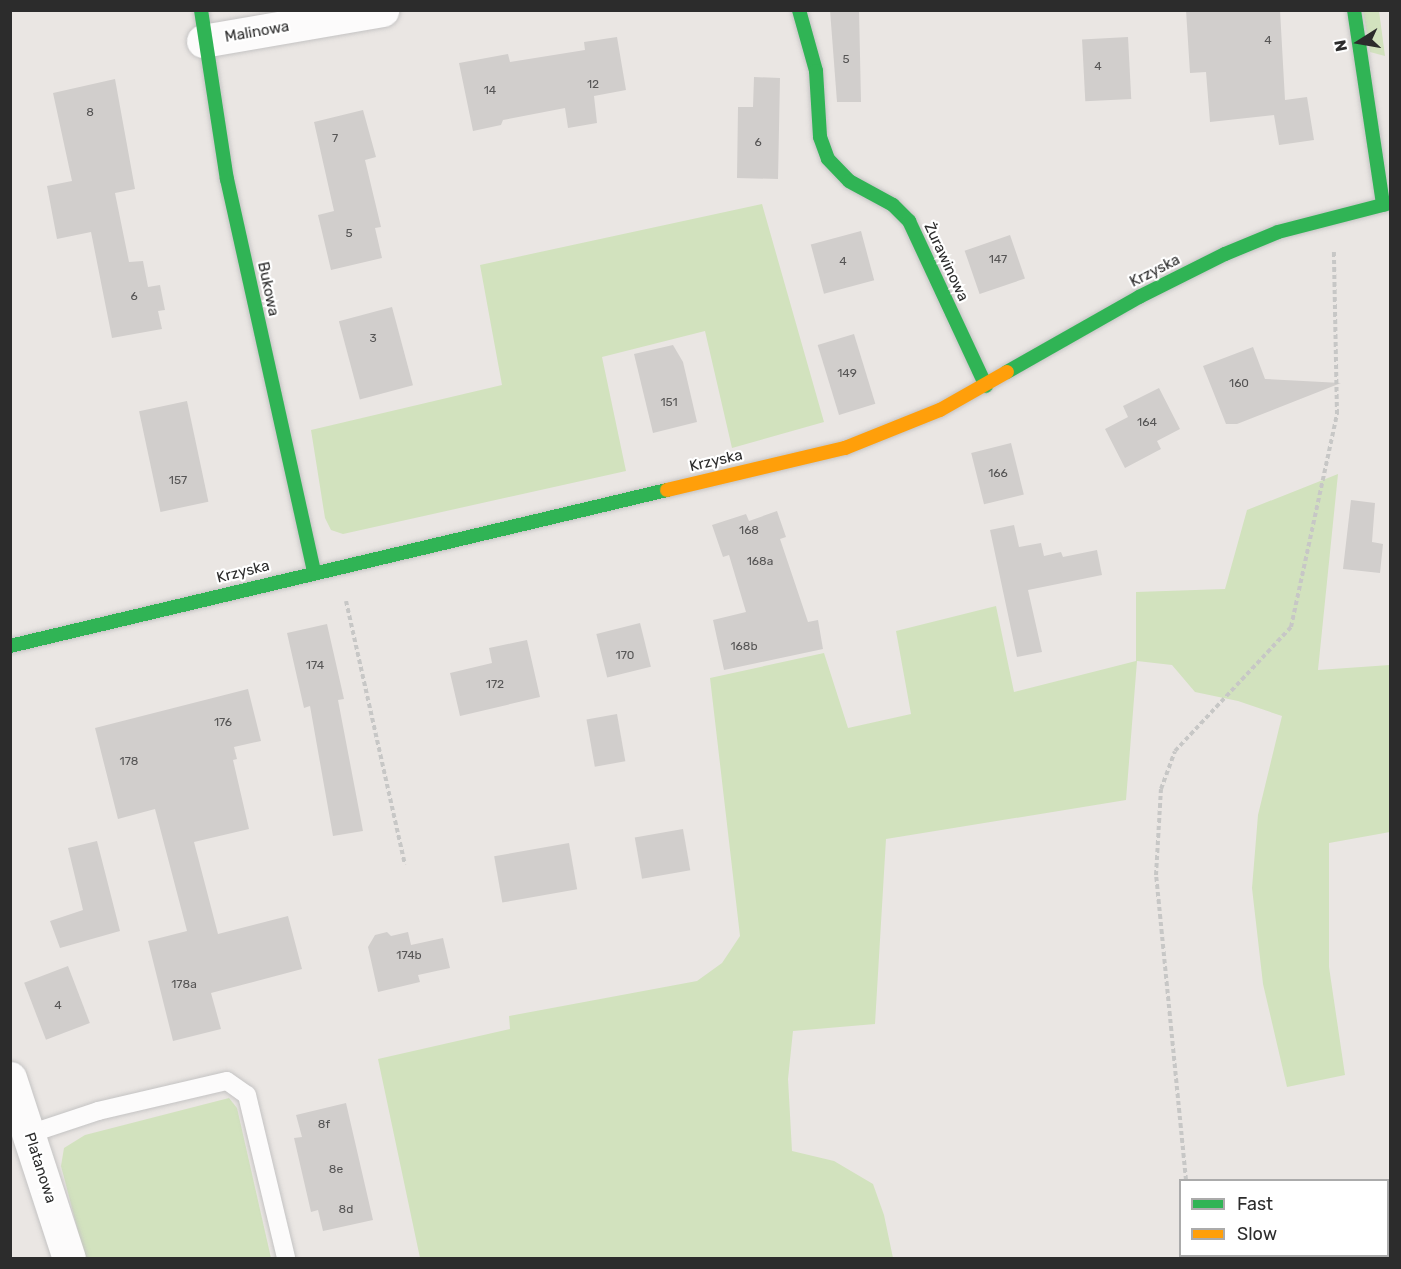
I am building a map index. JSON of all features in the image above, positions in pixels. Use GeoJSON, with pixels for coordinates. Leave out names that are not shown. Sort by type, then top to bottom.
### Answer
{"type":"FeatureCollection","features":[{"type":"Feature","properties":{"kind":"street","name":"Malinowa"},"geometry":{"type":"LineString","coordinates":[[202,26],[382,10]]}},
{"type":"Feature","properties":{"kind":"street","name":"Żurawinowa"},"geometry":{"type":"LineString","coordinates":[[799,10],[816,71],[820,137],[828,159],[849,181],[893,205],[909,221],[986,386]]}},
{"type":"Feature","properties":{"kind":"street"},"geometry":{"type":"LineString","coordinates":[[1354,10],[1387,204]]}},
{"type":"Feature","properties":{"kind":"street","name":"Bukowa"},"geometry":{"type":"LineString","coordinates":[[202,26],[227,179],[314,572]]}},
{"type":"Feature","properties":{"kind":"street","name":"Krzyska"},"geometry":{"type":"LineString","coordinates":[[10,646],[338,566],[845,448],[930,414],[986,386],[1139,297],[1225,254],[1278,232],[1387,204]]}},
{"type":"Feature","properties":{"kind":"street","name":"Platanowa"},"geometry":{"type":"LineString","coordinates":[[10,1078],[69,1258]]}},
{"type":"Feature","properties":{"kind":"lane"},"geometry":{"type":"LineString","coordinates":[[29,1134],[98,1111],[227,1081],[248,1095],[286,1258]]}},
{"type":"Feature","properties":{"kind":"path"},"geometry":{"type":"LineString","coordinates":[[1186,1179],[1156,876],[1161,789],[1175,751],[1291,627],[1337,414],[1332,217]]}},
{"type":"Feature","properties":{"kind":"path"},"geometry":{"type":"LineString","coordinates":[[338,566],[405,864]]}},
{"type":"Feature","properties":{"kind":"green space"},"geometry":{"type":"Polygon","coordinates":[[[1363,11],[1379,11],[1385,56],[1370,52],[1363,11]]]}},
{"type":"Feature","properties":{"kind":"green space"},"geometry":{"type":"Polygon","coordinates":[[[762,204],[824,422],[732,448],[705,331],[602,357],[626,471],[343,534],[331,530],[325,518],[311,430],[502,385],[480,265],[762,204]]]}},
{"type":"Feature","properties":{"kind":"green space"},"geometry":{"type":"Polygon","coordinates":[[[1338,474],[1318,670],[1390,665],[1390,832],[1329,843],[1329,967],[1345,1075],[1287,1087],[1263,984],[1252,888],[1258,815],[1282,716],[1238,701],[1195,692],[1172,665],[1137,661],[1126,800],[886,839],[875,1024],[793,1031],[788,1079],[792,1151],[834,1161],[873,1184],[884,1215],[893,1258],[420,1258],[378,1059],[510,1029],[509,1016],[697,981],[722,963],[740,936],[710,678],[824,653],[848,728],[911,714],[896,631],[996,606],[1014,692],[1136,661],[1136,592],[1225,589],[1247,510],[1338,474]]]}},
{"type":"Feature","properties":{"kind":"green space"},"geometry":{"type":"Polygon","coordinates":[[[229,1098],[237,1108],[271,1258],[85,1258],[61,1166],[64,1148],[85,1135],[229,1098]]]}},
{"type":"Feature","properties":{"kind":"building"},"geometry":{"type":"Polygon","coordinates":[[[830,10],[859,10],[861,102],[837,102],[830,10]]]}},
{"type":"Feature","properties":{"kind":"building"},"geometry":{"type":"Polygon","coordinates":[[[1186,10],[1280,10],[1285,100],[1307,97],[1314,140],[1279,145],[1274,115],[1210,122],[1206,72],[1190,73],[1186,10]]]}},
{"type":"Feature","properties":{"kind":"building"},"geometry":{"type":"Polygon","coordinates":[[[617,37],[626,90],[594,96],[597,123],[568,128],[565,108],[503,120],[501,125],[473,131],[459,63],[508,54],[510,62],[585,50],[584,42],[617,37]]]}},
{"type":"Feature","properties":{"kind":"building"},"geometry":{"type":"Polygon","coordinates":[[[1128,37],[1131,99],[1085,101],[1082,39],[1128,37]]]}},
{"type":"Feature","properties":{"kind":"building"},"geometry":{"type":"Polygon","coordinates":[[[754,77],[780,78],[778,179],[737,178],[738,107],[753,107],[754,77]]]}},
{"type":"Feature","properties":{"kind":"building"},"geometry":{"type":"Polygon","coordinates":[[[115,79],[135,189],[115,193],[129,262],[143,261],[148,287],[160,285],[165,310],[158,311],[162,329],[112,338],[91,232],[57,239],[47,186],[72,181],[53,93],[115,79]]]}},
{"type":"Feature","properties":{"kind":"building"},"geometry":{"type":"Polygon","coordinates":[[[363,110],[376,157],[365,160],[381,227],[375,228],[382,258],[331,270],[318,215],[334,211],[314,122],[363,110]]]}},
{"type":"Feature","properties":{"kind":"building"},"geometry":{"type":"Polygon","coordinates":[[[861,231],[874,280],[824,294],[811,244],[861,231]]]}},
{"type":"Feature","properties":{"kind":"building"},"geometry":{"type":"Polygon","coordinates":[[[1010,235],[1025,278],[980,294],[965,251],[1010,235]]]}},
{"type":"Feature","properties":{"kind":"building"},"geometry":{"type":"Polygon","coordinates":[[[392,307],[413,385],[360,399],[339,321],[392,307]]]}},
{"type":"Feature","properties":{"kind":"building"},"geometry":{"type":"Polygon","coordinates":[[[854,334],[875,404],[839,415],[818,345],[854,334]]]}},
{"type":"Feature","properties":{"kind":"building"},"geometry":{"type":"Polygon","coordinates":[[[673,345],[683,362],[697,422],[653,433],[634,354],[673,345]]]}},
{"type":"Feature","properties":{"kind":"building"},"geometry":{"type":"Polygon","coordinates":[[[1253,347],[1265,379],[1341,383],[1237,424],[1226,424],[1203,366],[1253,347]]]}},
{"type":"Feature","properties":{"kind":"building"},"geometry":{"type":"Polygon","coordinates":[[[1159,388],[1180,429],[1157,441],[1161,449],[1125,468],[1105,429],[1128,417],[1123,406],[1159,388]]]}},
{"type":"Feature","properties":{"kind":"building"},"geometry":{"type":"Polygon","coordinates":[[[187,401],[208,502],[160,512],[139,411],[187,401]]]}},
{"type":"Feature","properties":{"kind":"building"},"geometry":{"type":"Polygon","coordinates":[[[1011,443],[1024,494],[984,504],[971,453],[1011,443]]]}},
{"type":"Feature","properties":{"kind":"building"},"geometry":{"type":"Polygon","coordinates":[[[1351,500],[1375,503],[1372,542],[1383,544],[1380,573],[1343,569],[1351,500]]]}},
{"type":"Feature","properties":{"kind":"building"},"geometry":{"type":"Polygon","coordinates":[[[777,511],[786,537],[780,539],[808,622],[818,620],[823,649],[724,670],[713,620],[746,612],[729,555],[723,557],[712,525],[746,514],[749,521],[777,511]]]}},
{"type":"Feature","properties":{"kind":"building"},"geometry":{"type":"Polygon","coordinates":[[[1014,525],[1019,547],[1041,543],[1044,556],[1061,552],[1063,557],[1097,550],[1102,575],[1028,590],[1042,652],[1017,657],[990,530],[1014,525]]]}},
{"type":"Feature","properties":{"kind":"building"},"geometry":{"type":"Polygon","coordinates":[[[640,623],[651,667],[607,678],[596,634],[640,623]]]}},
{"type":"Feature","properties":{"kind":"building"},"geometry":{"type":"Polygon","coordinates":[[[327,624],[344,699],[338,700],[363,831],[333,836],[310,706],[304,708],[287,633],[327,624]]]}},
{"type":"Feature","properties":{"kind":"building"},"geometry":{"type":"Polygon","coordinates":[[[527,640],[540,697],[460,716],[450,673],[492,663],[489,648],[527,640]]]}},
{"type":"Feature","properties":{"kind":"building"},"geometry":{"type":"Polygon","coordinates":[[[248,689],[261,741],[234,747],[237,759],[233,760],[249,829],[194,842],[218,934],[288,916],[302,969],[211,993],[221,1029],[173,1041],[148,941],[187,931],[155,809],[118,819],[95,728],[248,689]]]}},
{"type":"Feature","properties":{"kind":"building"},"geometry":{"type":"Polygon","coordinates":[[[617,714],[625,761],[595,767],[586,719],[617,714]]]}},
{"type":"Feature","properties":{"kind":"building"},"geometry":{"type":"Polygon","coordinates":[[[683,829],[690,870],[642,879],[635,838],[683,829]]]}},
{"type":"Feature","properties":{"kind":"building"},"geometry":{"type":"Polygon","coordinates":[[[97,841],[120,931],[60,948],[50,921],[83,910],[68,848],[97,841]]]}},
{"type":"Feature","properties":{"kind":"building"},"geometry":{"type":"Polygon","coordinates":[[[569,843],[577,889],[502,902],[494,856],[569,843]]]}},
{"type":"Feature","properties":{"kind":"building"},"geometry":{"type":"Polygon","coordinates":[[[387,932],[391,936],[408,932],[411,945],[443,938],[450,968],[418,975],[420,982],[378,992],[368,947],[375,935],[387,932]]]}},
{"type":"Feature","properties":{"kind":"building"},"geometry":{"type":"Polygon","coordinates":[[[68,966],[90,1023],[46,1040],[24,983],[68,966]]]}},
{"type":"Feature","properties":{"kind":"building"},"geometry":{"type":"Polygon","coordinates":[[[346,1103],[373,1220],[323,1231],[318,1210],[311,1212],[294,1138],[302,1137],[296,1115],[346,1103]]]}},
{"type":"Feature","properties":{"kind":"traffic: fast"},"geometry":{"type":"LineString","coordinates":[[201,10],[227,179],[314,572]]}},
{"type":"Feature","properties":{"kind":"traffic: fast"},"geometry":{"type":"LineString","coordinates":[[799,10],[816,71],[820,137],[828,159],[849,181],[893,205],[909,221],[986,386]]}},
{"type":"Feature","properties":{"kind":"traffic: fast"},"geometry":{"type":"LineString","coordinates":[[1354,10],[1383,205]]}},
{"type":"Feature","properties":{"kind":"traffic: fast"},"geometry":{"type":"LineString","coordinates":[[1007,372],[1139,297],[1225,254],[1278,232],[1390,203]]}},
{"type":"Feature","properties":{"kind":"traffic: fast"},"geometry":{"type":"LineString","coordinates":[[10,646],[667,490]]}},
{"type":"Feature","properties":{"kind":"traffic: slow"},"geometry":{"type":"LineString","coordinates":[[667,490],[845,448],[940,410],[1007,372]]}}]}
